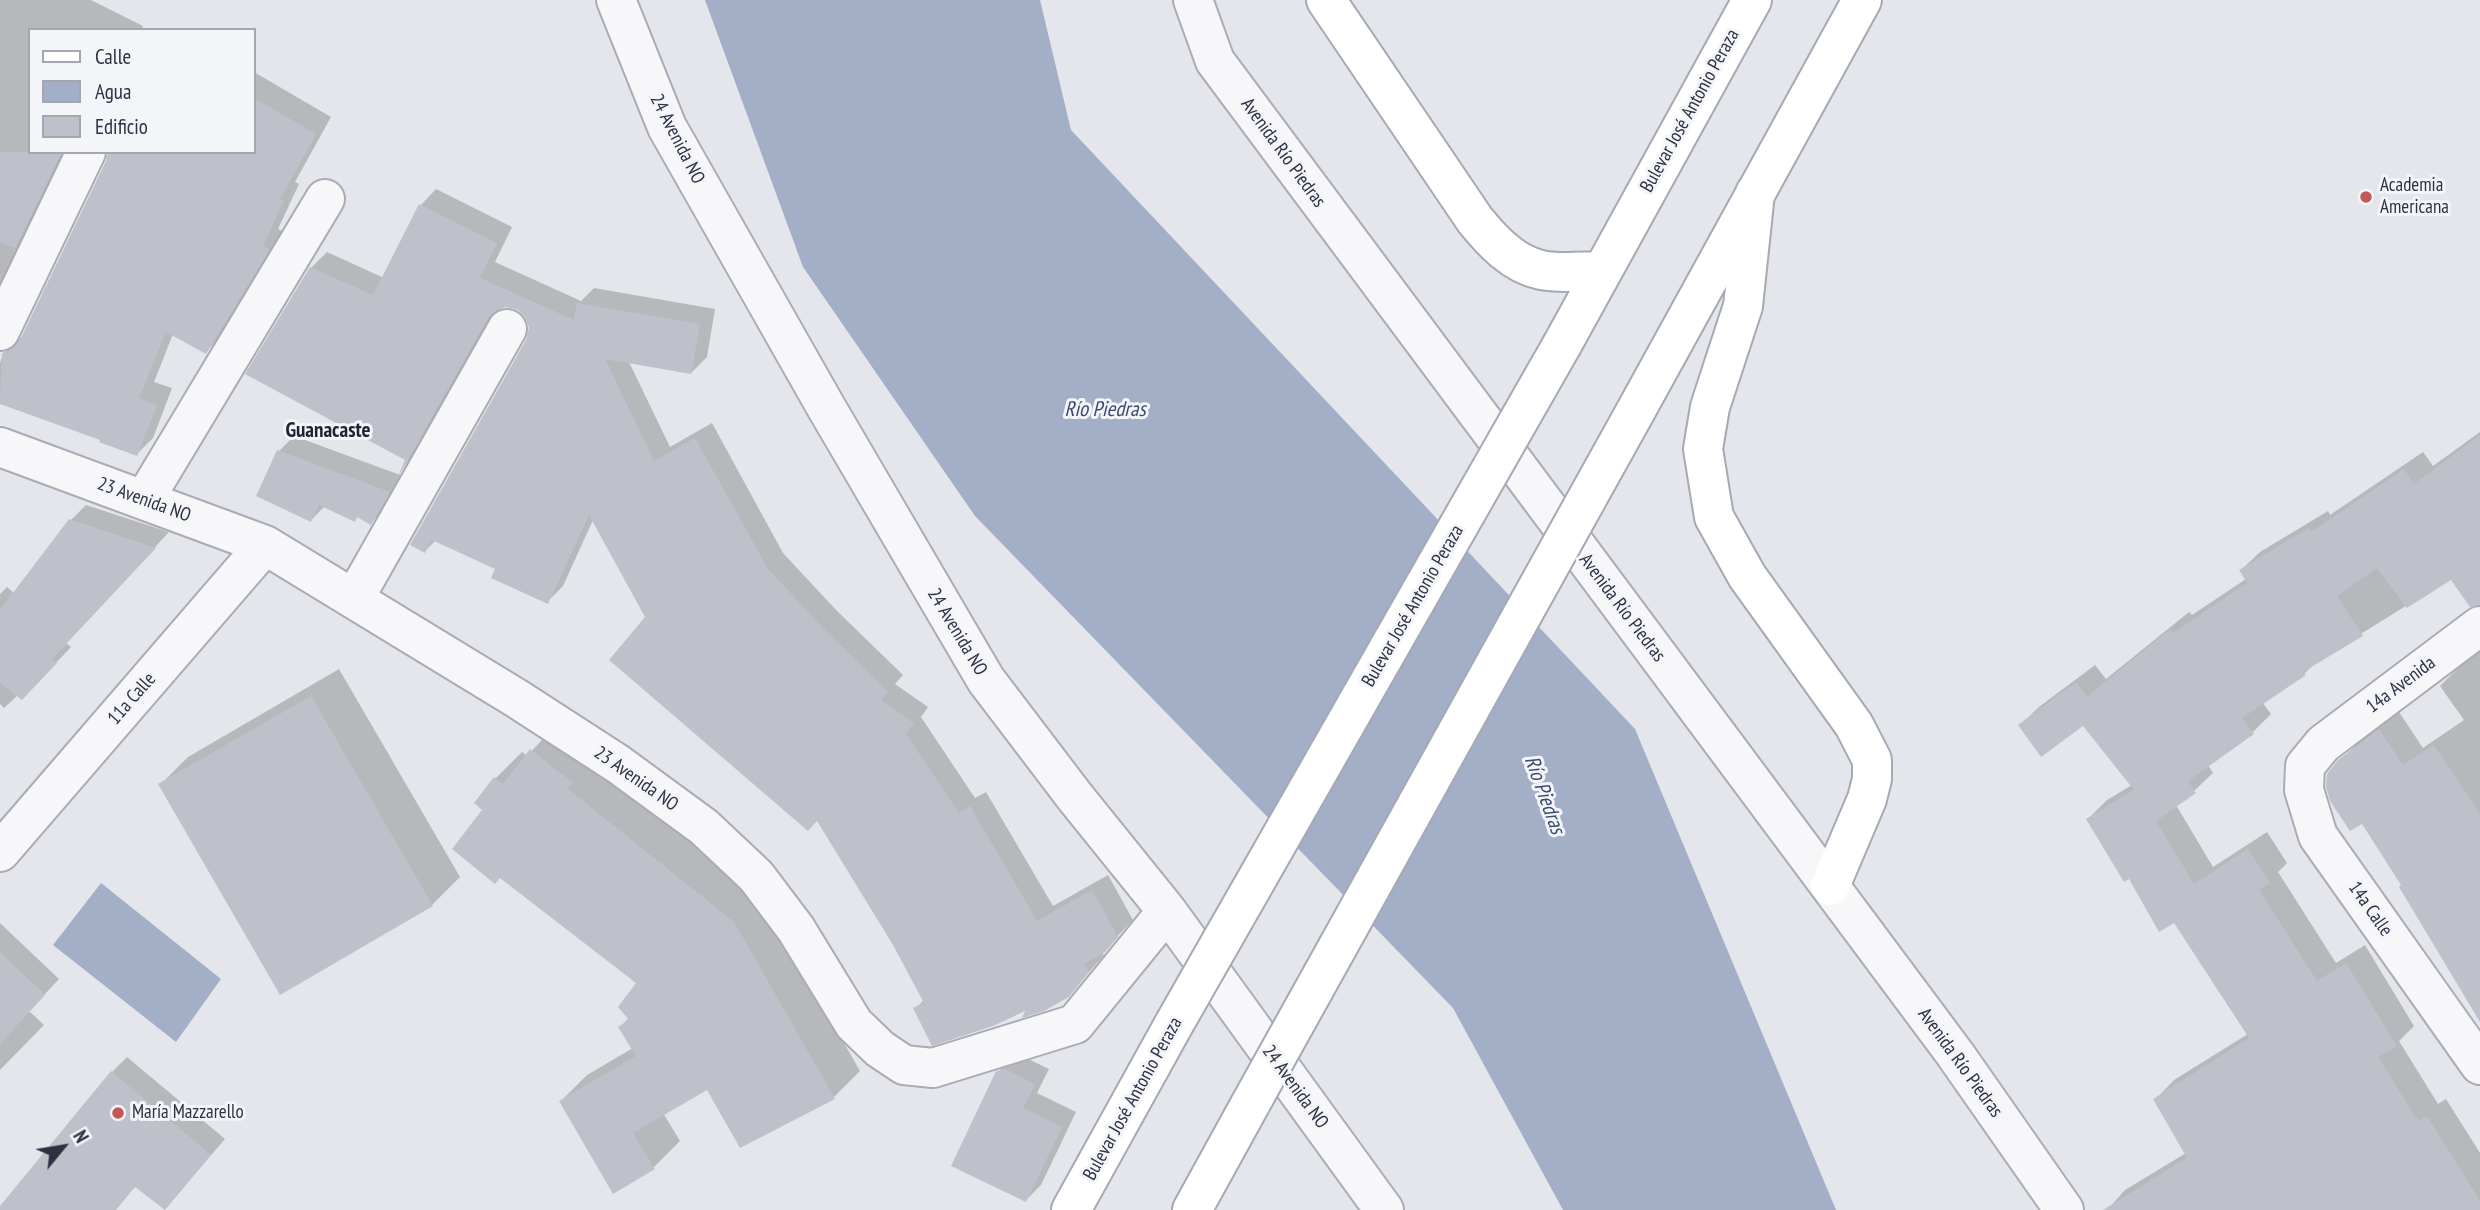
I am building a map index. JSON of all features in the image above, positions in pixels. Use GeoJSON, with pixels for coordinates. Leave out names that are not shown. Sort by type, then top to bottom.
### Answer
{"type":"FeatureCollection","features":[{"type":"Feature","properties":{"kind":"main road"},"geometry":{"type":"LineString","coordinates":[[1326,0],[1475,220],[1496,246],[1540,270],[1602,271]]}},
{"type":"Feature","properties":{"kind":"main road","name":"Bulevar José Antonio Peraza"},"geometry":{"type":"LineString","coordinates":[[1072,1210],[1174,1024],[1563,343],[1752,0]]}},
{"type":"Feature","properties":{"kind":"main road"},"geometry":{"type":"LineString","coordinates":[[1192,1210],[1862,0]]}},
{"type":"Feature","properties":{"kind":"main road"},"geometry":{"type":"LineString","coordinates":[[1755,193],[1743,306],[1710,407],[1703,449],[1714,517],[1747,576],[1854,725],[1872,760],[1872,779],[1867,799],[1830,887]]}},
{"type":"Feature","properties":{"kind":"street","name":"24 Avenida NO"},"geometry":{"type":"LineString","coordinates":[[616,0],[667,127],[826,407],[986,680],[1075,797],[1167,911],[1369,1203]]}},
{"type":"Feature","properties":{"kind":"street","name":"Avenida Río Piedras"},"geometry":{"type":"LineString","coordinates":[[1193,0],[1215,61],[1955,1054],[2064,1210]]}},
{"type":"Feature","properties":{"kind":"street"},"geometry":{"type":"LineString","coordinates":[[0,331],[85,154]]}},
{"type":"Feature","properties":{"kind":"street"},"geometry":{"type":"LineString","coordinates":[[144,500],[325,199]]}},
{"type":"Feature","properties":{"kind":"street"},"geometry":{"type":"LineString","coordinates":[[354,599],[507,329]]}},
{"type":"Feature","properties":{"kind":"street","name":"23 Avenida NO"},"geometry":{"type":"LineString","coordinates":[[0,447],[265,545],[516,698],[618,764],[704,827],[757,876],[796,929],[854,1024],[880,1049],[904,1065],[933,1068],[1075,1024],[1167,911]]}},
{"type":"Feature","properties":{"kind":"street","name":"11a Calle"},"geometry":{"type":"LineString","coordinates":[[0,852],[265,545]]}},
{"type":"Feature","properties":{"kind":"street","name":"14a Avenida"},"geometry":{"type":"LineString","coordinates":[[2323,744],[2480,626]]}},
{"type":"Feature","properties":{"kind":"street","name":"14a Calle"},"geometry":{"type":"LineString","coordinates":[[2323,744],[2305,766],[2304,790],[2318,836],[2480,1065]]}},
{"type":"Feature","properties":{"kind":"water","name":"Río Piedras"},"geometry":{"type":"Polygon","coordinates":[[[705,0],[1040,0],[1071,130],[1635,729],[1836,1210],[1563,1210],[1453,1008],[975,516],[803,267],[705,0]]]}},
{"type":"Feature","properties":{"kind":"water"},"geometry":{"type":"Polygon","coordinates":[[[101,883],[221,979],[176,1042],[53,945],[101,883]]]}},
{"type":"Feature","properties":{"kind":"building"},"geometry":{"type":"Polygon","coordinates":[[[256,99],[316,134],[280,199],[284,200],[263,246],[270,249],[206,354],[166,332],[139,398],[157,405],[137,456],[0,404],[2,353],[12,349],[20,340],[108,154],[256,154],[256,99]]]}},
{"type":"Feature","properties":{"kind":"building"},"geometry":{"type":"Polygon","coordinates":[[[0,152],[61,154],[15,248],[0,242],[0,152]]]}},
{"type":"Feature","properties":{"kind":"building"},"geometry":{"type":"Polygon","coordinates":[[[419,204],[497,243],[480,278],[574,320],[577,303],[700,324],[691,374],[605,359],[654,461],[695,438],[768,569],[888,692],[881,700],[914,723],[906,734],[959,813],[970,806],[1037,921],[1092,890],[1118,937],[1105,952],[1084,964],[1089,972],[1069,997],[1044,1011],[1022,1018],[1025,1011],[993,1026],[932,1046],[913,1008],[924,1003],[893,945],[817,821],[808,831],[609,660],[645,617],[589,515],[548,604],[491,578],[495,569],[432,540],[425,553],[410,545],[526,340],[529,328],[525,317],[518,310],[506,307],[497,310],[488,318],[397,479],[405,460],[245,374],[310,267],[373,295],[419,204]]]}},
{"type":"Feature","properties":{"kind":"building"},"geometry":{"type":"Polygon","coordinates":[[[2480,435],[2480,605],[2470,607],[2451,580],[2407,608],[2377,568],[2337,596],[2363,636],[2303,672],[2306,675],[2242,718],[2254,734],[2188,781],[2196,793],[2156,821],[2194,884],[2248,849],[2270,883],[2259,890],[2317,981],[2346,963],[2397,1046],[2378,1057],[2418,1121],[2427,1116],[2480,1201],[2480,1210],[2103,1210],[2187,1158],[2153,1099],[2249,1038],[2174,923],[2159,932],[2129,879],[2124,882],[2086,819],[2134,790],[2083,726],[2041,757],[2018,725],[2076,682],[2087,697],[2170,629],[2173,633],[2247,583],[2239,570],[2309,528],[2311,532],[2404,469],[2414,484],[2480,435]]]}},
{"type":"Feature","properties":{"kind":"building"},"geometry":{"type":"Polygon","coordinates":[[[277,450],[390,492],[371,525],[357,517],[355,522],[319,505],[311,522],[256,496],[277,450]]]}},
{"type":"Feature","properties":{"kind":"building"},"geometry":{"type":"Polygon","coordinates":[[[69,519],[156,548],[52,659],[57,663],[22,700],[0,683],[0,610],[69,519]]]}},
{"type":"Feature","properties":{"kind":"building"},"geometry":{"type":"Polygon","coordinates":[[[311,696],[433,906],[280,995],[158,784],[311,696]]]}},
{"type":"Feature","properties":{"kind":"building"},"geometry":{"type":"Polygon","coordinates":[[[2379,729],[2403,765],[2434,745],[2480,814],[2480,1022],[2399,887],[2401,885],[2362,824],[2350,831],[2330,801],[2326,787],[2327,774],[2338,760],[2379,729]]]}},
{"type":"Feature","properties":{"kind":"building"},"geometry":{"type":"Polygon","coordinates":[[[530,749],[573,783],[568,789],[734,922],[835,1099],[740,1148],[707,1090],[633,1133],[655,1169],[613,1194],[559,1101],[636,1056],[618,1027],[629,1020],[618,1007],[636,983],[500,878],[495,884],[452,849],[482,810],[474,803],[494,777],[503,784],[530,749]]]}},
{"type":"Feature","properties":{"kind":"building"},"geometry":{"type":"Polygon","coordinates":[[[0,952],[45,995],[0,1044],[0,952]]]}},
{"type":"Feature","properties":{"kind":"building"},"geometry":{"type":"Polygon","coordinates":[[[1005,1069],[1035,1084],[1023,1108],[1062,1127],[1026,1202],[951,1166],[996,1071],[1005,1069]]]}},
{"type":"Feature","properties":{"kind":"building","name":"María Mazzarello"},"geometry":{"type":"Polygon","coordinates":[[[111,1071],[211,1155],[165,1210],[135,1187],[115,1210],[0,1210],[0,1206],[111,1071]]]}},
{"type":"Feature","properties":{"kind":"place","name":"Academia Americana"},"geometry":{"type":"Point","coordinates":[2366,197]}},
{"type":"Feature","properties":{"kind":"place","name":"María Mazzarello"},"geometry":{"type":"Point","coordinates":[118,1113]}},
{"type":"Feature","properties":{"kind":"district","name":"Guanacaste"},"geometry":{"type":"Point","coordinates":[328,431]}}]}
